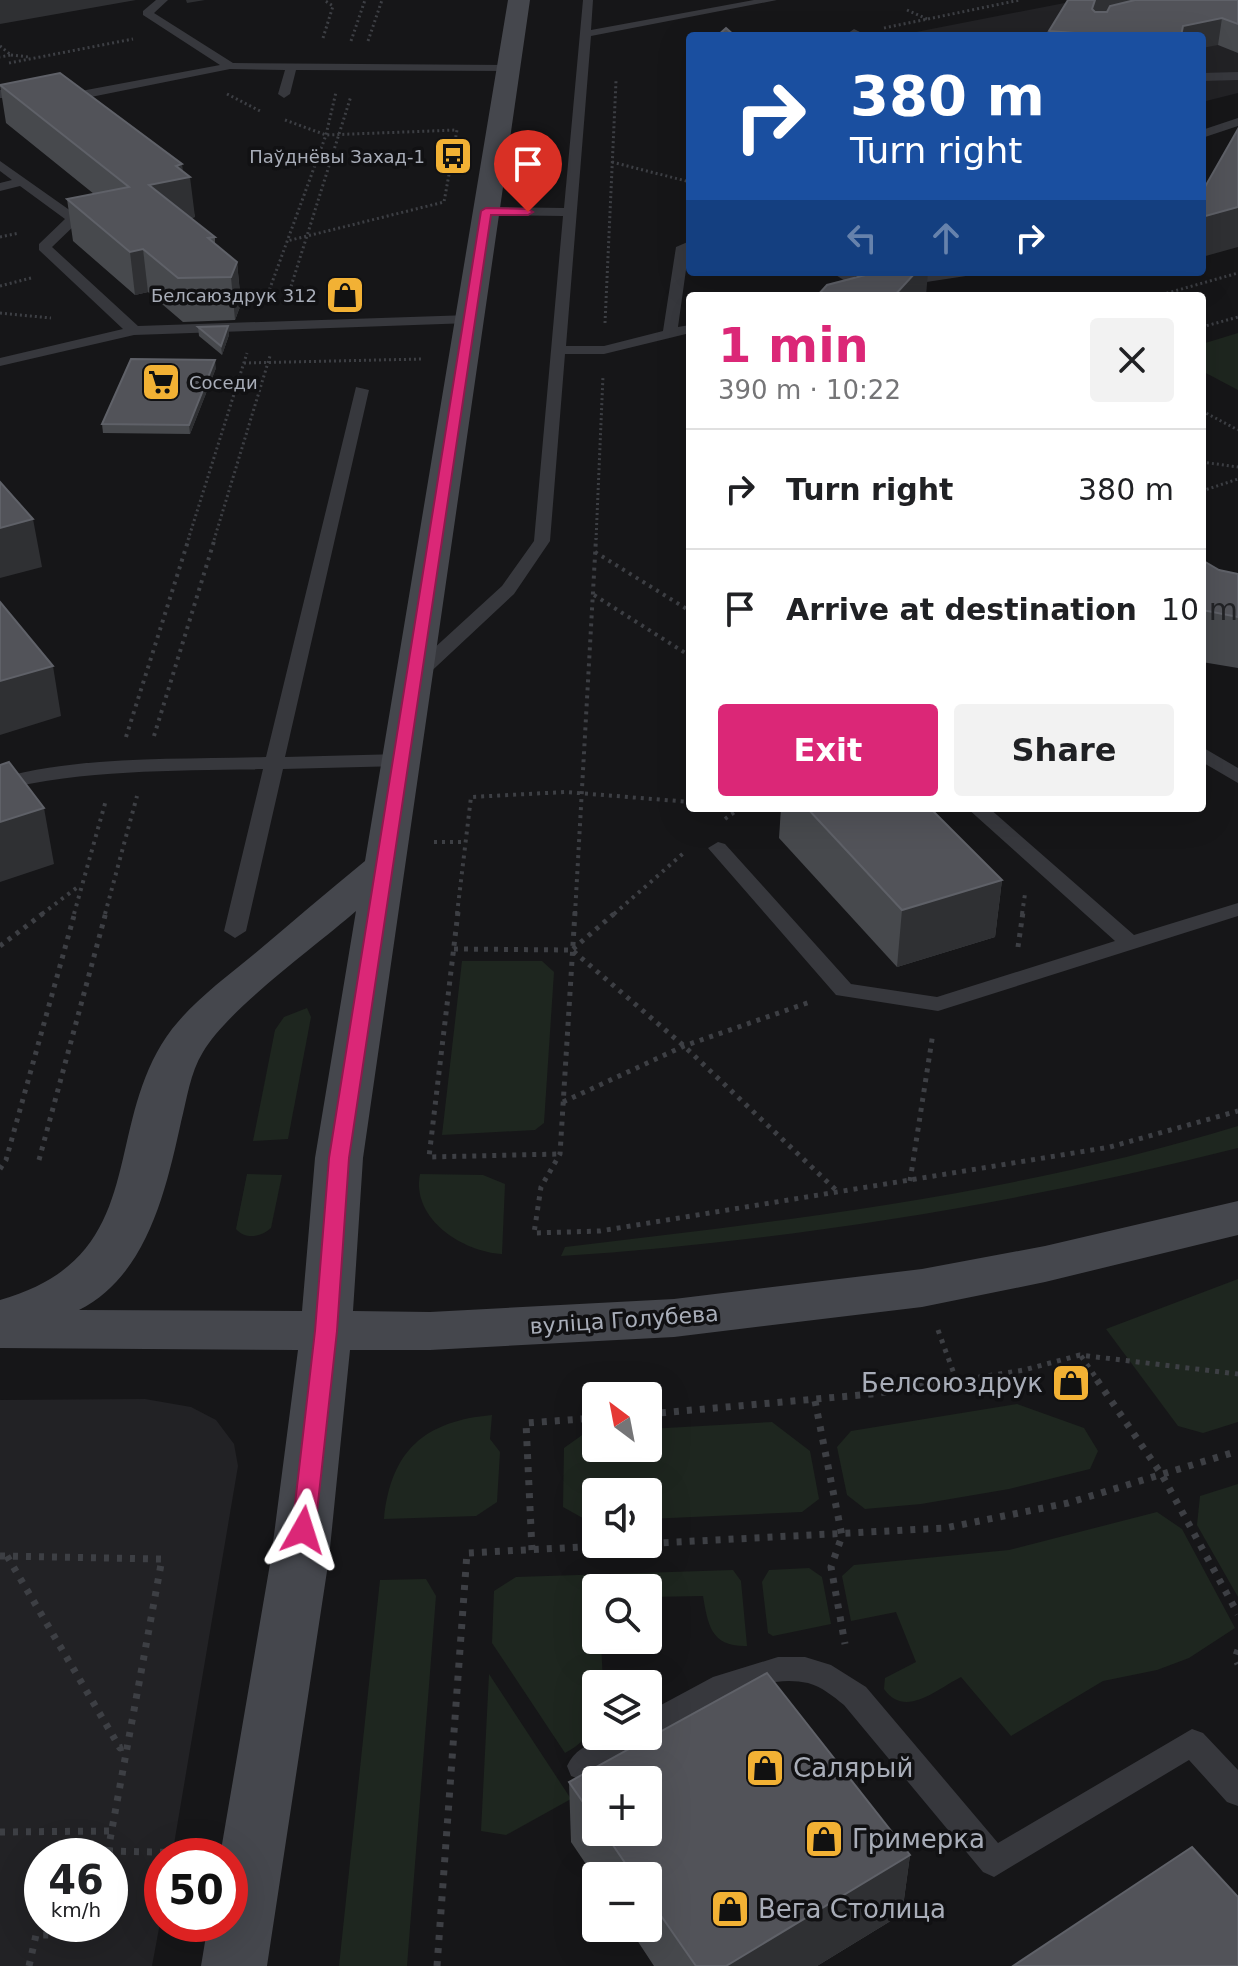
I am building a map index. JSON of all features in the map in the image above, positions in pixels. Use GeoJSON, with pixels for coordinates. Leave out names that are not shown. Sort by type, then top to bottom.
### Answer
{"type":"FeatureCollection","features":[{"type":"Feature","properties":{"kind":"main road"},"geometry":{"type":"LineString","coordinates":[[234,1966],[300,1558],[326,1331],[339,1158],[519,0]]}},
{"type":"Feature","properties":{"kind":"main road"},"geometry":{"type":"LineString","coordinates":[[0,1319],[60,1297],[101,1267],[122,1238],[139,1201],[165,1089],[181,1049],[213,1011],[385,865]]}},
{"type":"Feature","properties":{"kind":"main road","name":"вуліца Голубева"},"geometry":{"type":"LineString","coordinates":[[0,1329],[326,1331],[528,1328],[674,1318],[922,1288],[1238,1218]]}},
{"type":"Feature","properties":{"kind":"lane"},"geometry":{"type":"LineString","coordinates":[[163,0],[147,13],[230,66]]}},
{"type":"Feature","properties":{"kind":"lane"},"geometry":{"type":"LineString","coordinates":[[415,676],[508,590],[538,550],[544,532],[588,0]]}},
{"type":"Feature","properties":{"kind":"lane"},"geometry":{"type":"LineString","coordinates":[[669,20],[672,0]]}},
{"type":"Feature","properties":{"kind":"lane"},"geometry":{"type":"LineString","coordinates":[[585,34],[772,0]]}},
{"type":"Feature","properties":{"kind":"lane"},"geometry":{"type":"LineString","coordinates":[[284,94],[292,65]]}},
{"type":"Feature","properties":{"kind":"lane"},"geometry":{"type":"LineString","coordinates":[[0,94],[81,95],[230,66],[508,68]]}},
{"type":"Feature","properties":{"kind":"lane"},"geometry":{"type":"LineString","coordinates":[[1206,77],[1224,79],[1238,76]]}},
{"type":"Feature","properties":{"kind":"lane"},"geometry":{"type":"LineString","coordinates":[[1206,133],[1238,122]]}},
{"type":"Feature","properties":{"kind":"lane"},"geometry":{"type":"LineString","coordinates":[[0,165],[73,219],[44,247],[134,331]]}},
{"type":"Feature","properties":{"kind":"lane"},"geometry":{"type":"LineString","coordinates":[[0,187],[22,182]]}},
{"type":"Feature","properties":{"kind":"lane"},"geometry":{"type":"LineString","coordinates":[[486,211],[570,212]]}},
{"type":"Feature","properties":{"kind":"lane"},"geometry":{"type":"LineString","coordinates":[[670,334],[683,247],[686,246]]}},
{"type":"Feature","properties":{"kind":"lane"},"geometry":{"type":"LineString","coordinates":[[850,276],[876,285]]}},
{"type":"Feature","properties":{"kind":"lane"},"geometry":{"type":"LineString","coordinates":[[841,292],[938,276]]}},
{"type":"Feature","properties":{"kind":"lane"},"geometry":{"type":"LineString","coordinates":[[0,362],[134,331],[470,319]]}},
{"type":"Feature","properties":{"kind":"lane"},"geometry":{"type":"LineString","coordinates":[[558,355],[604,350],[686,330]]}},
{"type":"Feature","properties":{"kind":"lane"},"geometry":{"type":"LineString","coordinates":[[235,931],[361,390]]}},
{"type":"Feature","properties":{"kind":"lane"},"geometry":{"type":"LineString","coordinates":[[1206,756],[1238,777]]}},
{"type":"Feature","properties":{"kind":"lane"},"geometry":{"type":"LineString","coordinates":[[0,784],[71,770],[401,760]]}},
{"type":"Feature","properties":{"kind":"lane"},"geometry":{"type":"LineString","coordinates":[[982,812],[1132,944]]}},
{"type":"Feature","properties":{"kind":"lane"},"geometry":{"type":"LineString","coordinates":[[718,848],[844,990],[938,1004],[1238,909]]}},
{"type":"Feature","properties":{"kind":"lane"},"geometry":{"type":"LineString","coordinates":[[662,1721],[747,1676],[804,1668],[820,1671],[841,1683],[855,1696],[994,1862],[1192,1742],[1238,1792]]}},
{"type":"Feature","properties":{"kind":"lane"},"geometry":{"type":"LineString","coordinates":[[582,1766],[610,1750]]}},
{"type":"Feature","properties":{"kind":"path"},"geometry":{"type":"LineString","coordinates":[[314,66],[333,6],[324,0]]}},
{"type":"Feature","properties":{"kind":"path"},"geometry":{"type":"LineString","coordinates":[[256,327],[326,135],[342,66],[365,0]]}},
{"type":"Feature","properties":{"kind":"path"},"geometry":{"type":"LineString","coordinates":[[39,1160],[145,766],[278,326],[382,0]]}},
{"type":"Feature","properties":{"kind":"path"},"geometry":{"type":"LineString","coordinates":[[862,32],[1020,0]]}},
{"type":"Feature","properties":{"kind":"path"},"geometry":{"type":"LineString","coordinates":[[907,10],[928,19]]}},
{"type":"Feature","properties":{"kind":"path"},"geometry":{"type":"LineString","coordinates":[[619,30],[594,595],[560,1154],[541,1187],[534,1233],[600,1231],[1110,1147],[1238,1111]]}},
{"type":"Feature","properties":{"kind":"path"},"geometry":{"type":"LineString","coordinates":[[0,64],[177,31]]}},
{"type":"Feature","properties":{"kind":"path"},"geometry":{"type":"LineString","coordinates":[[0,46],[11,55],[0,57]]}},
{"type":"Feature","properties":{"kind":"path"},"geometry":{"type":"LineString","coordinates":[[286,242],[444,202],[457,130],[326,135]]}},
{"type":"Feature","properties":{"kind":"path"},"geometry":{"type":"LineString","coordinates":[[612,162],[686,181]]}},
{"type":"Feature","properties":{"kind":"path"},"geometry":{"type":"LineString","coordinates":[[1171,292],[1238,273]]}},
{"type":"Feature","properties":{"kind":"path"},"geometry":{"type":"LineString","coordinates":[[1206,326],[1238,317]]}},
{"type":"Feature","properties":{"kind":"path"},"geometry":{"type":"LineString","coordinates":[[244,363],[428,359]]}},
{"type":"Feature","properties":{"kind":"path"},"geometry":{"type":"LineString","coordinates":[[1206,413],[1238,430]]}},
{"type":"Feature","properties":{"kind":"path"},"geometry":{"type":"LineString","coordinates":[[1206,463],[1238,467]]}},
{"type":"Feature","properties":{"kind":"path"},"geometry":{"type":"LineString","coordinates":[[1206,490],[1238,479]]}},
{"type":"Feature","properties":{"kind":"path"},"geometry":{"type":"LineString","coordinates":[[594,551],[686,608]]}},
{"type":"Feature","properties":{"kind":"path"},"geometry":{"type":"LineString","coordinates":[[594,595],[686,653]]}},
{"type":"Feature","properties":{"kind":"path"},"geometry":{"type":"LineString","coordinates":[[560,1154],[429,1157],[471,797],[582,793],[686,802]]}},
{"type":"Feature","properties":{"kind":"path"},"geometry":{"type":"LineString","coordinates":[[717,825],[735,812]]}},
{"type":"Feature","properties":{"kind":"path"},"geometry":{"type":"LineString","coordinates":[[572,950],[695,843]]}},
{"type":"Feature","properties":{"kind":"path"},"geometry":{"type":"LineString","coordinates":[[0,946],[80,886]]}},
{"type":"Feature","properties":{"kind":"path"},"geometry":{"type":"LineString","coordinates":[[1013,982],[1026,889]]}},
{"type":"Feature","properties":{"kind":"path"},"geometry":{"type":"LineString","coordinates":[[454,949],[572,950],[684,1046],[839,1192]]}},
{"type":"Feature","properties":{"kind":"path"},"geometry":{"type":"LineString","coordinates":[[563,1102],[684,1046],[844,990]]}},
{"type":"Feature","properties":{"kind":"path"},"geometry":{"type":"LineString","coordinates":[[910,1181],[938,1004]]}},
{"type":"Feature","properties":{"kind":"path"},"geometry":{"type":"LineString","coordinates":[[922,1288],[957,1382]]}},
{"type":"Feature","properties":{"kind":"path"},"geometry":{"type":"LineString","coordinates":[[1080,1355],[1162,1475],[1238,1614]]}},
{"type":"Feature","properties":{"kind":"path"},"geometry":{"type":"LineString","coordinates":[[662,1413],[815,1401],[957,1382],[1080,1355],[1238,1374]]}},
{"type":"Feature","properties":{"kind":"path"},"geometry":{"type":"LineString","coordinates":[[815,1401],[842,1536],[831,1567],[855,1696]]}},
{"type":"Feature","properties":{"kind":"path"},"geometry":{"type":"LineString","coordinates":[[532,1550],[526,1423],[582,1419]]}},
{"type":"Feature","properties":{"kind":"path"},"geometry":{"type":"LineString","coordinates":[[437,1966],[467,1553],[842,1536],[945,1528],[1013,1516],[1238,1451]]}},
{"type":"Feature","properties":{"kind":"path"},"geometry":{"type":"LineString","coordinates":[[3,1556],[120,1748],[127,1746]]}},
{"type":"Feature","properties":{"kind":"path"},"geometry":{"type":"LineString","coordinates":[[3,1556],[162,1559],[110,1838]]}},
{"type":"Feature","properties":{"kind":"path"},"geometry":{"type":"LineString","coordinates":[[1238,1650],[1235,1658],[1238,1664]]}},
{"type":"Feature","properties":{"kind":"path"},"geometry":{"type":"LineString","coordinates":[[0,1832],[111,1831]]}},
{"type":"Feature","properties":{"kind":"path"},"geometry":{"type":"LineString","coordinates":[[128,1853],[253,1854]]}},
{"type":"Feature","properties":{"kind":"path"},"geometry":{"type":"LineString","coordinates":[[29,1966],[34,1942]]}},
{"type":"Feature","properties":{"kind":"shaded area"},"geometry":{"type":"Polygon","coordinates":[[[1080,0],[1238,0],[1238,93],[1206,101],[1206,32],[916,32],[1080,0]]]}},
{"type":"Feature","properties":{"kind":"shaded area"},"geometry":{"type":"Polygon","coordinates":[[[1238,333],[1238,390],[1206,373],[1206,343],[1238,333]]]}},
{"type":"Feature","properties":{"kind":"shaded area"},"geometry":{"type":"Polygon","coordinates":[[[462,961],[542,961],[554,972],[544,1123],[535,1130],[442,1135],[462,961]]]}},
{"type":"Feature","properties":{"kind":"shaded area"},"geometry":{"type":"Polygon","coordinates":[[[307,1008],[311,1017],[288,1139],[253,1141],[275,1030],[284,1017],[307,1008]]]}},
{"type":"Feature","properties":{"kind":"shaded area"},"geometry":{"type":"Polygon","coordinates":[[[1238,1126],[1238,1148],[987,1203],[732,1241],[561,1256],[565,1247],[748,1225],[994,1186],[1076,1169],[1238,1126]]]}},
{"type":"Feature","properties":{"kind":"shaded area"},"geometry":{"type":"Polygon","coordinates":[[[247,1174],[282,1175],[271,1228],[254,1236],[244,1235],[236,1229],[247,1174]]]}},
{"type":"Feature","properties":{"kind":"shaded area"},"geometry":{"type":"Polygon","coordinates":[[[420,1174],[483,1175],[505,1184],[502,1254],[471,1247],[443,1230],[424,1205],[419,1190],[420,1174]]]}},
{"type":"Feature","properties":{"kind":"shaded area"},"geometry":{"type":"Polygon","coordinates":[[[1238,1279],[1238,1422],[1203,1433],[1178,1426],[1106,1329],[1238,1279]]]}},
{"type":"Feature","properties":{"kind":"shaded area"},"geometry":{"type":"Polygon","coordinates":[[[145,1399],[191,1407],[216,1420],[234,1444],[238,1466],[175,1838],[144,1838],[144,1942],[156,1942],[152,1966],[0,1966],[0,1400],[145,1399]]]}},
{"type":"Feature","properties":{"kind":"shaded area"},"geometry":{"type":"Polygon","coordinates":[[[1017,1404],[1084,1428],[1098,1451],[1090,1469],[1009,1489],[921,1504],[865,1509],[847,1495],[837,1447],[851,1431],[1017,1404]]]}},
{"type":"Feature","properties":{"kind":"shaded area"},"geometry":{"type":"Polygon","coordinates":[[[492,1415],[490,1439],[500,1452],[497,1502],[476,1516],[384,1519],[394,1474],[416,1443],[448,1424],[492,1415]]]}},
{"type":"Feature","properties":{"kind":"shaded area"},"geometry":{"type":"Polygon","coordinates":[[[772,1422],[810,1451],[819,1499],[802,1512],[662,1518],[662,1478],[582,1478],[582,1518],[563,1507],[564,1448],[582,1435],[582,1462],[662,1462],[662,1428],[772,1422]]]}},
{"type":"Feature","properties":{"kind":"shaded area"},"geometry":{"type":"Polygon","coordinates":[[[1238,1484],[1238,1597],[1197,1525],[1200,1496],[1238,1484]]]}},
{"type":"Feature","properties":{"kind":"shaded area"},"geometry":{"type":"Polygon","coordinates":[[[1157,1512],[1182,1529],[1235,1628],[1189,1658],[1157,1670],[1103,1681],[1011,1736],[961,1677],[911,1702],[892,1698],[884,1689],[885,1678],[916,1662],[896,1612],[851,1621],[842,1576],[854,1565],[1009,1550],[1157,1512]]]}},
{"type":"Feature","properties":{"kind":"shaded area"},"geometry":{"type":"Polygon","coordinates":[[[809,1568],[822,1577],[831,1624],[773,1636],[768,1633],[762,1582],[769,1570],[809,1568]]]}},
{"type":"Feature","properties":{"kind":"shaded area"},"geometry":{"type":"Polygon","coordinates":[[[733,1570],[741,1581],[747,1646],[726,1643],[713,1632],[703,1596],[662,1597],[662,1574],[609,1574],[733,1570]]]}},
{"type":"Feature","properties":{"kind":"shaded area"},"geometry":{"type":"Polygon","coordinates":[[[582,1575],[582,1654],[602,1654],[602,1670],[582,1670],[582,1741],[565,1753],[492,1643],[494,1591],[516,1577],[582,1575]]]}},
{"type":"Feature","properties":{"kind":"shaded area"},"geometry":{"type":"Polygon","coordinates":[[[426,1579],[436,1596],[407,1966],[339,1966],[380,1580],[426,1579]]]}},
{"type":"Feature","properties":{"kind":"shaded area"},"geometry":{"type":"Polygon","coordinates":[[[489,1674],[571,1799],[506,1835],[481,1831],[489,1674]]]}},
{"type":"Feature","properties":{"kind":"building"},"geometry":{"type":"Polygon","coordinates":[[[1068,0],[1095,0],[1092,9],[1095,12],[1107,12],[1110,6],[1135,0],[1238,0],[1238,24],[1222,18],[1183,26],[1182,32],[1049,31],[1068,0]]]}},
{"type":"Feature","properties":{"kind":"building"},"geometry":{"type":"Polygon","coordinates":[[[60,73],[182,164],[176,166],[190,177],[149,185],[215,237],[208,238],[237,262],[231,277],[178,278],[143,249],[130,252],[67,199],[129,187],[0,85],[60,73]]]}},
{"type":"Feature","properties":{"kind":"building"},"geometry":{"type":"Polygon","coordinates":[[[1238,129],[1238,207],[1206,216],[1206,185],[1238,129]]]}},
{"type":"Feature","properties":{"kind":"building"},"geometry":{"type":"Polygon","coordinates":[[[862,276],[912,276],[898,292],[821,292],[827,285],[862,276]]]}},
{"type":"Feature","properties":{"kind":"building"},"geometry":{"type":"Polygon","coordinates":[[[228,326],[221,346],[198,327],[228,326]]]}},
{"type":"Feature","properties":{"kind":"building","name":"Соседи"},"geometry":{"type":"Polygon","coordinates":[[[131,359],[215,360],[189,425],[102,424],[131,359]]]}},
{"type":"Feature","properties":{"kind":"building"},"geometry":{"type":"Polygon","coordinates":[[[0,482],[33,519],[0,528],[0,482]]]}},
{"type":"Feature","properties":{"kind":"building"},"geometry":{"type":"Polygon","coordinates":[[[1206,562],[1219,570],[1238,574],[1238,617],[1206,611],[1206,562]]]}},
{"type":"Feature","properties":{"kind":"building"},"geometry":{"type":"Polygon","coordinates":[[[0,602],[53,666],[0,681],[0,602]]]}},
{"type":"Feature","properties":{"kind":"building"},"geometry":{"type":"Polygon","coordinates":[[[9,762],[44,808],[0,822],[0,765],[9,762]]]}},
{"type":"Feature","properties":{"kind":"building"},"geometry":{"type":"Polygon","coordinates":[[[811,812],[934,812],[1002,880],[902,910],[811,812]]]}},
{"type":"Feature","properties":{"kind":"building"},"geometry":{"type":"Polygon","coordinates":[[[767,1673],[910,1855],[726,1966],[696,1966],[662,1917],[662,1862],[624,1862],[614,1846],[662,1846],[662,1766],[598,1766],[627,1750],[662,1750],[662,1731],[767,1673]]]}},
{"type":"Feature","properties":{"kind":"building"},"geometry":{"type":"Polygon","coordinates":[[[582,1775],[582,1801],[569,1782],[582,1775]]]}},
{"type":"Feature","properties":{"kind":"building"},"geometry":{"type":"Polygon","coordinates":[[[1192,1847],[1238,1897],[1238,1966],[1013,1966],[1192,1847]]]}},
{"type":"Feature","properties":{"kind":"place","name":"Паўднёвы Захад-1"},"geometry":{"type":"Point","coordinates":[453,156]}},
{"type":"Feature","properties":{"kind":"place","name":"Белсаюздрук 312"},"geometry":{"type":"Point","coordinates":[345,295]}},
{"type":"Feature","properties":{"kind":"place","name":"Соседи"},"geometry":{"type":"Point","coordinates":[161,382]}},
{"type":"Feature","properties":{"kind":"place","name":"Белсоюздрук"},"geometry":{"type":"Point","coordinates":[1071,1383]}},
{"type":"Feature","properties":{"kind":"place","name":"Салярый"},"geometry":{"type":"Point","coordinates":[765,1768]}},
{"type":"Feature","properties":{"kind":"place","name":"Гримерка"},"geometry":{"type":"Point","coordinates":[824,1839]}},
{"type":"Feature","properties":{"kind":"place","name":"Вега Столица"},"geometry":{"type":"Point","coordinates":[730,1909]}},
{"type":"Feature","properties":{"kind":"route"},"geometry":{"type":"LineString","coordinates":[[303,1530],[326,1331],[339,1158],[486,211],[528,212]]}}]}
